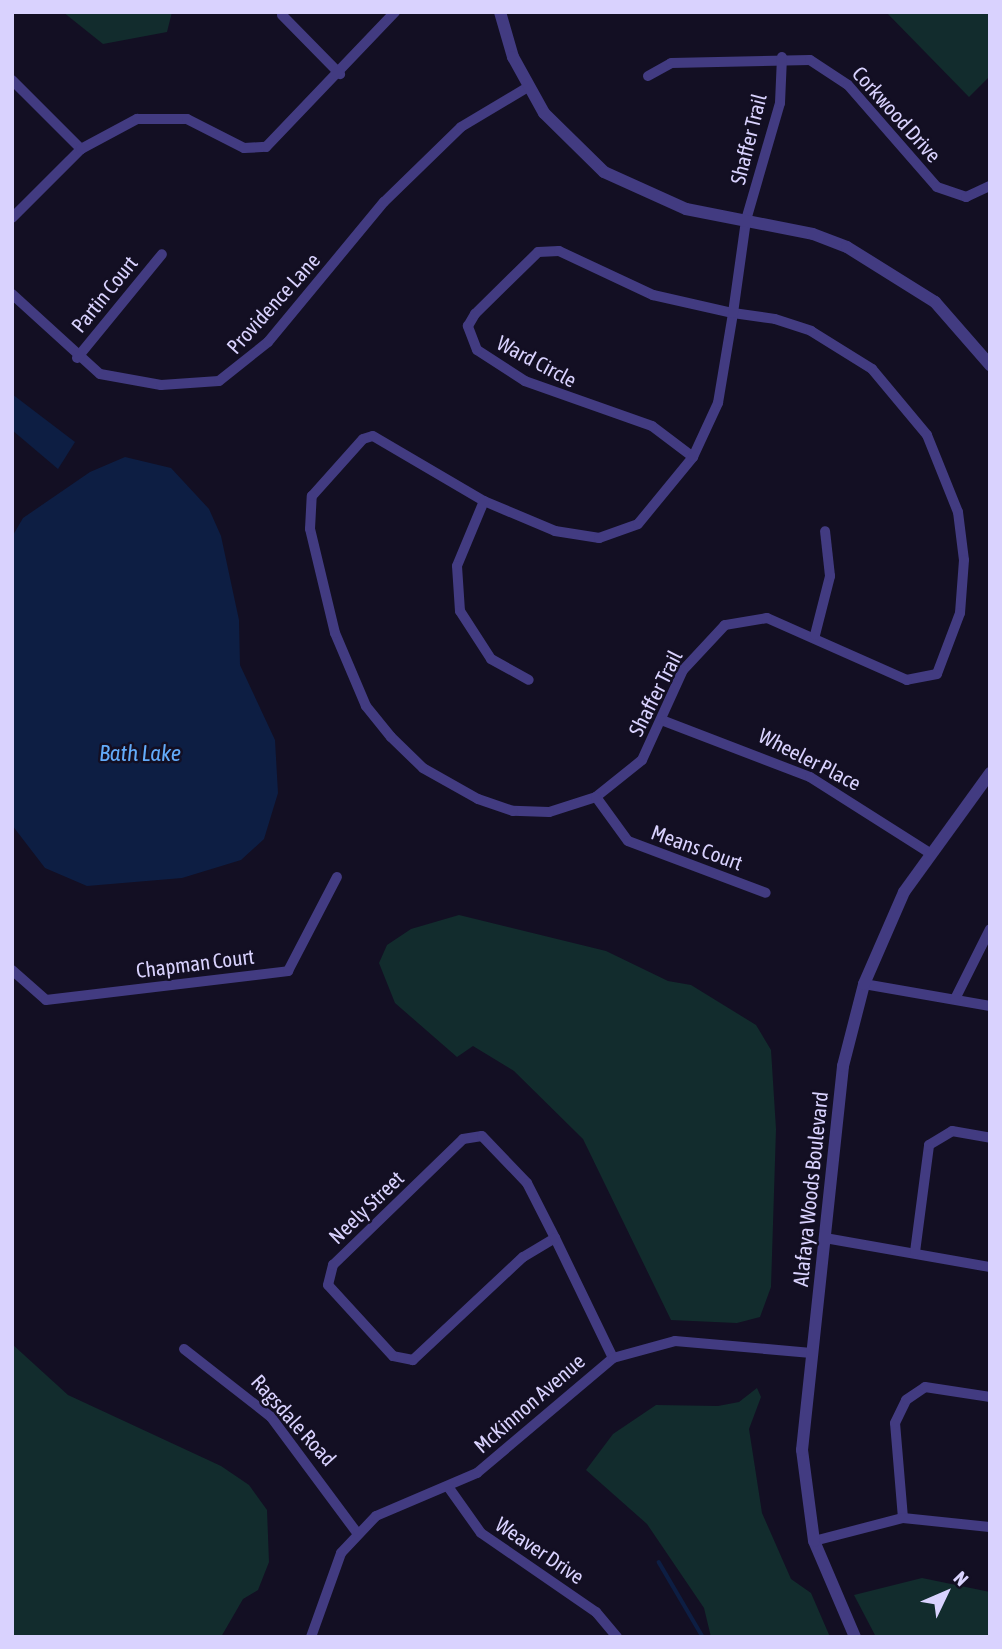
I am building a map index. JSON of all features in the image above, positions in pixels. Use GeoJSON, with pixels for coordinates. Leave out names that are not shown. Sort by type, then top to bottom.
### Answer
{"type":"FeatureCollection","features":[{"type":"Feature","properties":{"kind":"street"},"geometry":{"type":"LineString","coordinates":[[12,218],[81,149],[115,126],[161,116],[215,129],[256,150],[340,74],[395,12]]}},
{"type":"Feature","properties":{"kind":"street"},"geometry":{"type":"LineString","coordinates":[[500,12],[528,87],[564,137],[604,172],[686,209],[813,234],[875,261],[935,303],[989,363]]}},
{"type":"Feature","properties":{"kind":"street"},"geometry":{"type":"LineString","coordinates":[[282,15],[340,74]]}},
{"type":"Feature","properties":{"kind":"street","name":"Corkwood Drive"},"geometry":{"type":"LineString","coordinates":[[648,76],[671,63],[782,57],[810,60],[832,71],[944,191],[966,197],[990,186]]}},
{"type":"Feature","properties":{"kind":"street","name":"Shaffer Trail"},"geometry":{"type":"LineString","coordinates":[[733,313],[811,331],[872,369],[927,435],[958,512],[964,560],[960,613],[947,662],[937,674],[907,680],[815,635],[767,618],[725,625],[682,670],[664,722],[642,760],[596,797],[550,812],[513,811],[447,783],[391,737],[348,669],[310,529],[312,496],[323,480],[373,436],[484,501],[555,531],[599,538],[638,524],[693,457],[718,403],[746,220],[780,103],[782,57]]}},
{"type":"Feature","properties":{"kind":"street"},"geometry":{"type":"LineString","coordinates":[[12,80],[81,149]]}},
{"type":"Feature","properties":{"kind":"street","name":"Providence Lane"},"geometry":{"type":"LineString","coordinates":[[12,294],[77,358],[100,374],[161,385],[197,387],[238,371],[406,180],[484,109],[528,87]]}},
{"type":"Feature","properties":{"kind":"street","name":"Ward Circle"},"geometry":{"type":"LineString","coordinates":[[693,457],[652,426],[525,381],[477,350],[468,326],[547,249],[653,295],[733,313]]}},
{"type":"Feature","properties":{"kind":"street","name":"Partin Court"},"geometry":{"type":"LineString","coordinates":[[77,358],[162,254]]}},
{"type":"Feature","properties":{"kind":"street"},"geometry":{"type":"LineString","coordinates":[[484,501],[457,566],[460,611],[491,659],[529,680]]}},
{"type":"Feature","properties":{"kind":"street"},"geometry":{"type":"LineString","coordinates":[[815,635],[830,576],[825,531]]}},
{"type":"Feature","properties":{"kind":"street","name":"Wheeler Place"},"geometry":{"type":"LineString","coordinates":[[664,722],[810,777],[928,852]]}},
{"type":"Feature","properties":{"kind":"street","name":"Alafaya Woods Boulevard"},"geometry":{"type":"LineString","coordinates":[[855,1637],[814,1541],[802,1450],[843,1066],[864,984],[888,924],[928,852],[990,773]]}},
{"type":"Feature","properties":{"kind":"street","name":"Means Court"},"geometry":{"type":"LineString","coordinates":[[596,797],[628,841],[766,893]]}},
{"type":"Feature","properties":{"kind":"street","name":"Chapman Court"},"geometry":{"type":"LineString","coordinates":[[12,970],[46,1000],[288,971],[337,877]]}},
{"type":"Feature","properties":{"kind":"street"},"geometry":{"type":"LineString","coordinates":[[955,999],[990,929]]}},
{"type":"Feature","properties":{"kind":"street"},"geometry":{"type":"LineString","coordinates":[[864,984],[990,1006]]}},
{"type":"Feature","properties":{"kind":"street"},"geometry":{"type":"LineString","coordinates":[[915,1252],[929,1145],[953,1131],[990,1138]]}},
{"type":"Feature","properties":{"kind":"street","name":"Neely Street"},"geometry":{"type":"LineString","coordinates":[[555,1238],[523,1257],[412,1360],[393,1356],[328,1285],[333,1265],[471,1136],[490,1140],[518,1169],[555,1238],[613,1358]]}},
{"type":"Feature","properties":{"kind":"street"},"geometry":{"type":"LineString","coordinates":[[825,1238],[915,1252],[990,1268]]}},
{"type":"Feature","properties":{"kind":"street","name":"McKinnon Avenue"},"geometry":{"type":"LineString","coordinates":[[311,1637],[330,1576],[358,1534],[397,1503],[449,1488],[502,1454],[613,1358],[675,1341],[811,1353]]}},
{"type":"Feature","properties":{"kind":"street","name":"Ragsdale Road"},"geometry":{"type":"LineString","coordinates":[[184,1349],[271,1417],[358,1534]]}},
{"type":"Feature","properties":{"kind":"street"},"geometry":{"type":"LineString","coordinates":[[903,1518],[895,1423],[905,1399],[925,1387],[990,1397]]}},
{"type":"Feature","properties":{"kind":"street","name":"Weaver Drive"},"geometry":{"type":"LineString","coordinates":[[449,1488],[481,1533],[596,1612],[617,1637]]}},
{"type":"Feature","properties":{"kind":"street"},"geometry":{"type":"LineString","coordinates":[[814,1541],[903,1518],[990,1527]]}},
{"type":"Feature","properties":{"kind":"green space"},"geometry":{"type":"Polygon","coordinates":[[[63,12],[172,12],[167,32],[103,44],[63,12]]]}},
{"type":"Feature","properties":{"kind":"green space"},"geometry":{"type":"Polygon","coordinates":[[[886,12],[990,12],[990,76],[969,97],[886,12]]]}},
{"type":"Feature","properties":{"kind":"green space"},"geometry":{"type":"Polygon","coordinates":[[[459,915],[606,951],[668,981],[691,985],[756,1025],[771,1050],[776,1129],[771,1287],[760,1317],[737,1323],[671,1320],[583,1139],[514,1071],[473,1046],[457,1057],[395,1003],[379,963],[387,945],[411,929],[459,915]]]}},
{"type":"Feature","properties":{"kind":"green space"},"geometry":{"type":"Polygon","coordinates":[[[12,1344],[68,1395],[221,1466],[249,1485],[267,1510],[269,1562],[258,1590],[243,1599],[221,1637],[12,1637],[12,1344]]]}},
{"type":"Feature","properties":{"kind":"green space"},"geometry":{"type":"Polygon","coordinates":[[[757,1388],[761,1397],[749,1429],[762,1513],[791,1579],[811,1593],[830,1637],[711,1637],[704,1608],[647,1524],[586,1470],[613,1434],[656,1405],[718,1406],[739,1402],[757,1388]]]}},
{"type":"Feature","properties":{"kind":"green space"},"geometry":{"type":"Polygon","coordinates":[[[922,1578],[990,1592],[990,1637],[876,1637],[854,1595],[922,1578]]]}},
{"type":"Feature","properties":{"kind":"water"},"geometry":{"type":"Polygon","coordinates":[[[12,394],[75,442],[58,469],[12,430],[12,394]]]}},
{"type":"Feature","properties":{"kind":"water","name":"Bath Lake"},"geometry":{"type":"Polygon","coordinates":[[[125,457],[171,468],[209,509],[221,536],[239,620],[240,665],[275,740],[278,793],[264,839],[241,860],[182,878],[87,886],[45,868],[12,825],[12,537],[23,518],[90,472],[125,457]]]}},
{"type":"Feature","properties":{"kind":"waterway"},"geometry":{"type":"LineString","coordinates":[[659,1562],[703,1637]]}}]}
